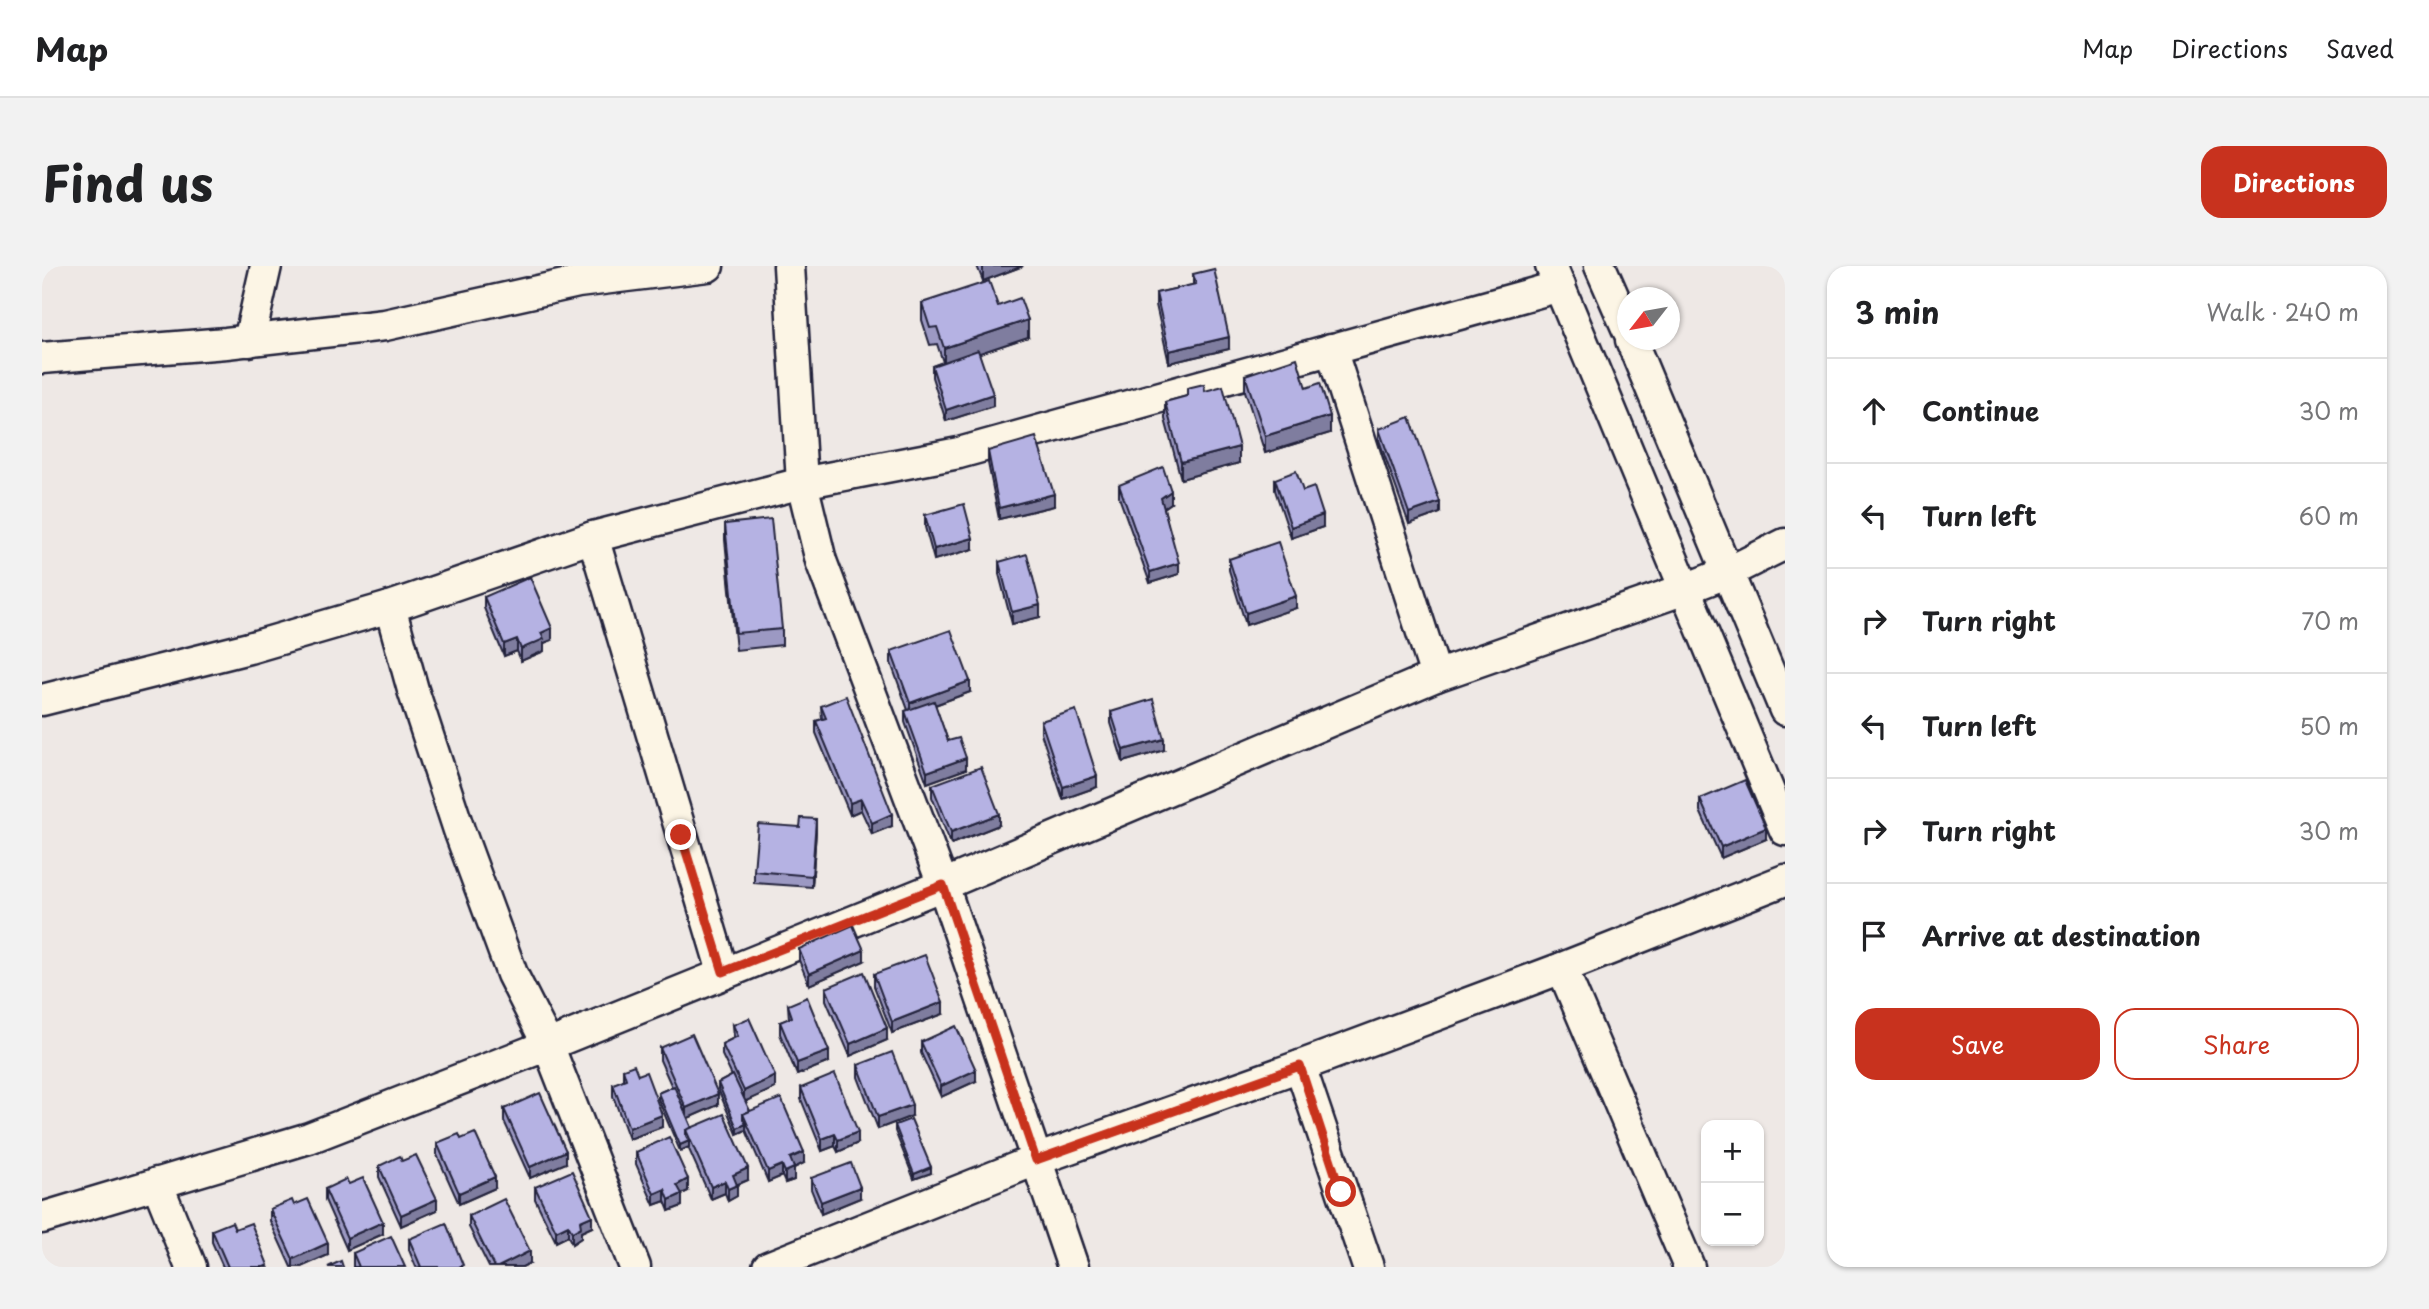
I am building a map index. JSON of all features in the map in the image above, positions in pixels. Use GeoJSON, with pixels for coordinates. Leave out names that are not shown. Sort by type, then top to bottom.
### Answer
{"type":"FeatureCollection","features":[{"type":"Feature","properties":{"kind":"street"},"geometry":{"type":"LineString","coordinates":[[249,341],[266,266]]}},
{"type":"Feature","properties":{"kind":"street"},"geometry":{"type":"LineString","coordinates":[[42,358],[249,341],[385,325],[587,273],[708,266]]}},
{"type":"Feature","properties":{"kind":"street"},"geometry":{"type":"LineString","coordinates":[[789,266],[803,484],[821,561],[943,885],[1073,1267]]}},
{"type":"Feature","properties":{"kind":"street"},"geometry":{"type":"LineString","coordinates":[[1600,266],[1617,305]]}},
{"type":"Feature","properties":{"kind":"street"},"geometry":{"type":"LineString","coordinates":[[42,701],[249,648],[390,607],[593,537],[803,484],[959,453],[1331,349],[1555,276],[1785,830]]}},
{"type":"Feature","properties":{"kind":"street"},"geometry":{"type":"LineString","coordinates":[[1331,349],[1436,676]]}},
{"type":"Feature","properties":{"kind":"street"},"geometry":{"type":"LineString","coordinates":[[1635,350],[1785,710]]}},
{"type":"Feature","properties":{"kind":"street"},"geometry":{"type":"LineString","coordinates":[[593,537],[723,972]]}},
{"type":"Feature","properties":{"kind":"street"},"geometry":{"type":"LineString","coordinates":[[42,1218],[309,1138],[548,1045],[943,885],[1436,676],[1685,589],[1729,572],[1785,544]]}},
{"type":"Feature","properties":{"kind":"street"},"geometry":{"type":"LineString","coordinates":[[390,607],[413,690],[463,843],[512,974],[548,1045],[635,1267]]}},
{"type":"Feature","properties":{"kind":"street"},"geometry":{"type":"LineString","coordinates":[[768,1267],[1036,1160],[1300,1066],[1562,968],[1785,880]]}},
{"type":"Feature","properties":{"kind":"street"},"geometry":{"type":"LineString","coordinates":[[1562,968],[1688,1267]]}},
{"type":"Feature","properties":{"kind":"street"},"geometry":{"type":"LineString","coordinates":[[1300,1066],[1368,1267]]}},
{"type":"Feature","properties":{"kind":"street"},"geometry":{"type":"LineString","coordinates":[[158,1184],[191,1267]]}},
{"type":"Feature","properties":{"kind":"building"},"geometry":{"type":"Polygon","coordinates":[[[1214,269],[1229,337],[1169,351],[1156,293],[1196,284],[1193,274],[1214,269]]]}},
{"type":"Feature","properties":{"kind":"building"},"geometry":{"type":"Polygon","coordinates":[[[989,281],[998,306],[1020,298],[1028,320],[944,348],[937,327],[930,328],[922,303],[989,281]]]}},
{"type":"Feature","properties":{"kind":"building"},"geometry":{"type":"Polygon","coordinates":[[[978,350],[993,394],[946,410],[932,366],[978,350]]]}},
{"type":"Feature","properties":{"kind":"building"},"geometry":{"type":"Polygon","coordinates":[[[1297,358],[1306,388],[1320,383],[1330,416],[1265,436],[1245,375],[1297,358]]]}},
{"type":"Feature","properties":{"kind":"building"},"geometry":{"type":"Polygon","coordinates":[[[1204,384],[1205,391],[1223,386],[1239,447],[1181,462],[1165,402],[1187,396],[1187,388],[1204,384]]]}},
{"type":"Feature","properties":{"kind":"building"},"geometry":{"type":"Polygon","coordinates":[[[1410,417],[1440,502],[1409,513],[1379,429],[1410,417]]]}},
{"type":"Feature","properties":{"kind":"building"},"geometry":{"type":"Polygon","coordinates":[[[1036,437],[1054,494],[999,508],[988,451],[1036,437]]]}},
{"type":"Feature","properties":{"kind":"building"},"geometry":{"type":"Polygon","coordinates":[[[1163,467],[1171,491],[1161,498],[1179,563],[1150,572],[1119,485],[1163,467]]]}},
{"type":"Feature","properties":{"kind":"building"},"geometry":{"type":"Polygon","coordinates":[[[1296,471],[1303,491],[1314,487],[1323,515],[1291,527],[1275,479],[1296,471]]]}},
{"type":"Feature","properties":{"kind":"building"},"geometry":{"type":"Polygon","coordinates":[[[964,504],[973,538],[934,549],[925,515],[964,504]]]}},
{"type":"Feature","properties":{"kind":"building"},"geometry":{"type":"Polygon","coordinates":[[[771,519],[782,629],[736,633],[725,524],[771,519]]]}},
{"type":"Feature","properties":{"kind":"building"},"geometry":{"type":"Polygon","coordinates":[[[1278,542],[1296,596],[1246,613],[1229,559],[1278,542]]]}},
{"type":"Feature","properties":{"kind":"building"},"geometry":{"type":"Polygon","coordinates":[[[1027,554],[1040,605],[1012,612],[999,562],[1027,554]]]}},
{"type":"Feature","properties":{"kind":"building"},"geometry":{"type":"Polygon","coordinates":[[[530,577],[552,628],[541,633],[544,639],[521,649],[517,639],[504,644],[484,597],[530,577]]]}},
{"type":"Feature","properties":{"kind":"building"},"geometry":{"type":"Polygon","coordinates":[[[951,630],[970,681],[910,703],[891,651],[951,630]]]}},
{"type":"Feature","properties":{"kind":"building"},"geometry":{"type":"Polygon","coordinates":[[[846,696],[892,814],[872,823],[861,799],[850,803],[816,721],[826,718],[821,706],[846,696]]]}},
{"type":"Feature","properties":{"kind":"building"},"geometry":{"type":"Polygon","coordinates":[[[1153,699],[1164,739],[1123,750],[1111,712],[1153,699]]]}},
{"type":"Feature","properties":{"kind":"building"},"geometry":{"type":"Polygon","coordinates":[[[934,701],[948,741],[959,738],[966,758],[927,772],[905,711],[934,701]]]}},
{"type":"Feature","properties":{"kind":"building"},"geometry":{"type":"Polygon","coordinates":[[[1076,710],[1097,776],[1063,787],[1041,721],[1076,710]]]}},
{"type":"Feature","properties":{"kind":"building"},"geometry":{"type":"Polygon","coordinates":[[[981,767],[999,814],[951,832],[932,785],[981,767]]]}},
{"type":"Feature","properties":{"kind":"building"},"geometry":{"type":"Polygon","coordinates":[[[1745,780],[1766,828],[1721,847],[1700,799],[1745,780]]]}},
{"type":"Feature","properties":{"kind":"building"},"geometry":{"type":"Polygon","coordinates":[[[801,818],[816,819],[812,876],[754,871],[758,824],[800,827],[801,818]]]}},
{"type":"Feature","properties":{"kind":"building"},"geometry":{"type":"Polygon","coordinates":[[[853,925],[864,950],[809,974],[799,949],[853,925]]]}},
{"type":"Feature","properties":{"kind":"building"},"geometry":{"type":"Polygon","coordinates":[[[925,955],[943,1002],[892,1022],[874,974],[925,955]]]}},
{"type":"Feature","properties":{"kind":"building"},"geometry":{"type":"Polygon","coordinates":[[[864,972],[887,1028],[850,1044],[826,988],[864,972]]]}},
{"type":"Feature","properties":{"kind":"building"},"geometry":{"type":"Polygon","coordinates":[[[807,997],[829,1051],[797,1063],[780,1022],[792,1017],[788,1005],[807,997]]]}},
{"type":"Feature","properties":{"kind":"building"},"geometry":{"type":"Polygon","coordinates":[[[749,1018],[775,1076],[744,1091],[722,1044],[738,1036],[733,1025],[749,1018]]]}},
{"type":"Feature","properties":{"kind":"building"},"geometry":{"type":"Polygon","coordinates":[[[956,1026],[976,1070],[941,1086],[921,1042],[956,1026]]]}},
{"type":"Feature","properties":{"kind":"building"},"geometry":{"type":"Polygon","coordinates":[[[692,1034],[718,1094],[686,1108],[660,1048],[692,1034]]]}},
{"type":"Feature","properties":{"kind":"building"},"geometry":{"type":"Polygon","coordinates":[[[892,1052],[912,1105],[878,1117],[858,1065],[892,1052]]]}},
{"type":"Feature","properties":{"kind":"building"},"geometry":{"type":"Polygon","coordinates":[[[634,1065],[638,1075],[646,1072],[662,1115],[629,1128],[613,1084],[626,1079],[623,1069],[634,1065]]]}},
{"type":"Feature","properties":{"kind":"building"},"geometry":{"type":"Polygon","coordinates":[[[835,1074],[858,1132],[838,1140],[835,1134],[822,1139],[801,1088],[835,1074]]]}},
{"type":"Feature","properties":{"kind":"building"},"geometry":{"type":"Polygon","coordinates":[[[733,1075],[750,1111],[743,1114],[746,1124],[737,1128],[718,1083],[733,1075]]]}},
{"type":"Feature","properties":{"kind":"building"},"geometry":{"type":"Polygon","coordinates":[[[674,1086],[692,1128],[686,1130],[689,1141],[680,1145],[658,1093],[674,1086]]]}},
{"type":"Feature","properties":{"kind":"building"},"geometry":{"type":"Polygon","coordinates":[[[540,1093],[566,1151],[530,1167],[504,1109],[540,1093]]]}},
{"type":"Feature","properties":{"kind":"building"},"geometry":{"type":"Polygon","coordinates":[[[781,1098],[804,1152],[790,1158],[794,1168],[785,1172],[782,1165],[768,1171],[743,1114],[781,1098]]]}},
{"type":"Feature","properties":{"kind":"building"},"geometry":{"type":"Polygon","coordinates":[[[724,1114],[748,1168],[733,1175],[737,1185],[728,1189],[725,1181],[711,1187],[686,1130],[724,1114]]]}},
{"type":"Feature","properties":{"kind":"building"},"geometry":{"type":"Polygon","coordinates":[[[911,1119],[931,1167],[914,1174],[895,1125],[911,1119]]]}},
{"type":"Feature","properties":{"kind":"building"},"geometry":{"type":"Polygon","coordinates":[[[475,1133],[495,1177],[459,1193],[437,1143],[459,1134],[461,1139],[475,1133]]]}},
{"type":"Feature","properties":{"kind":"building"},"geometry":{"type":"Polygon","coordinates":[[[669,1137],[688,1179],[677,1185],[682,1194],[669,1200],[665,1189],[654,1194],[636,1152],[669,1137]]]}},
{"type":"Feature","properties":{"kind":"building"},"geometry":{"type":"Polygon","coordinates":[[[416,1155],[437,1199],[401,1215],[379,1166],[400,1156],[402,1161],[416,1155]]]}},
{"type":"Feature","properties":{"kind":"building"},"geometry":{"type":"Polygon","coordinates":[[[851,1163],[860,1187],[821,1202],[811,1178],[851,1163]]]}},
{"type":"Feature","properties":{"kind":"building"},"geometry":{"type":"Polygon","coordinates":[[[572,1171],[592,1216],[580,1221],[581,1227],[572,1232],[568,1225],[556,1231],[535,1187],[572,1171]]]}},
{"type":"Feature","properties":{"kind":"building"},"geometry":{"type":"Polygon","coordinates":[[[363,1178],[383,1222],[347,1238],[325,1189],[346,1179],[349,1184],[363,1178]]]}},
{"type":"Feature","properties":{"kind":"building"},"geometry":{"type":"Polygon","coordinates":[[[308,1199],[328,1243],[293,1259],[270,1209],[292,1200],[294,1205],[308,1199]]]}},
{"type":"Feature","properties":{"kind":"building"},"geometry":{"type":"Polygon","coordinates":[[[504,1199],[530,1251],[494,1267],[469,1216],[504,1199]]]}},
{"type":"Feature","properties":{"kind":"building"},"geometry":{"type":"Polygon","coordinates":[[[232,1222],[235,1229],[251,1223],[268,1265],[228,1267],[212,1230],[232,1222]]]}},
{"type":"Feature","properties":{"kind":"building"},"geometry":{"type":"Polygon","coordinates":[[[446,1223],[463,1265],[421,1267],[409,1239],[446,1223]]]}},
{"type":"Feature","properties":{"kind":"building"},"geometry":{"type":"Polygon","coordinates":[[[391,1236],[405,1267],[359,1267],[353,1253],[391,1236]]]}},
{"type":"Feature","properties":{"kind":"building"},"geometry":{"type":"Polygon","coordinates":[[[341,1261],[343,1267],[328,1267],[341,1261]]]}},
{"type":"Feature","properties":{"kind":"route"},"geometry":{"type":"LineString","coordinates":[[681,835],[723,972],[943,885],[1036,1160],[1300,1066],[1341,1192]]}}]}
